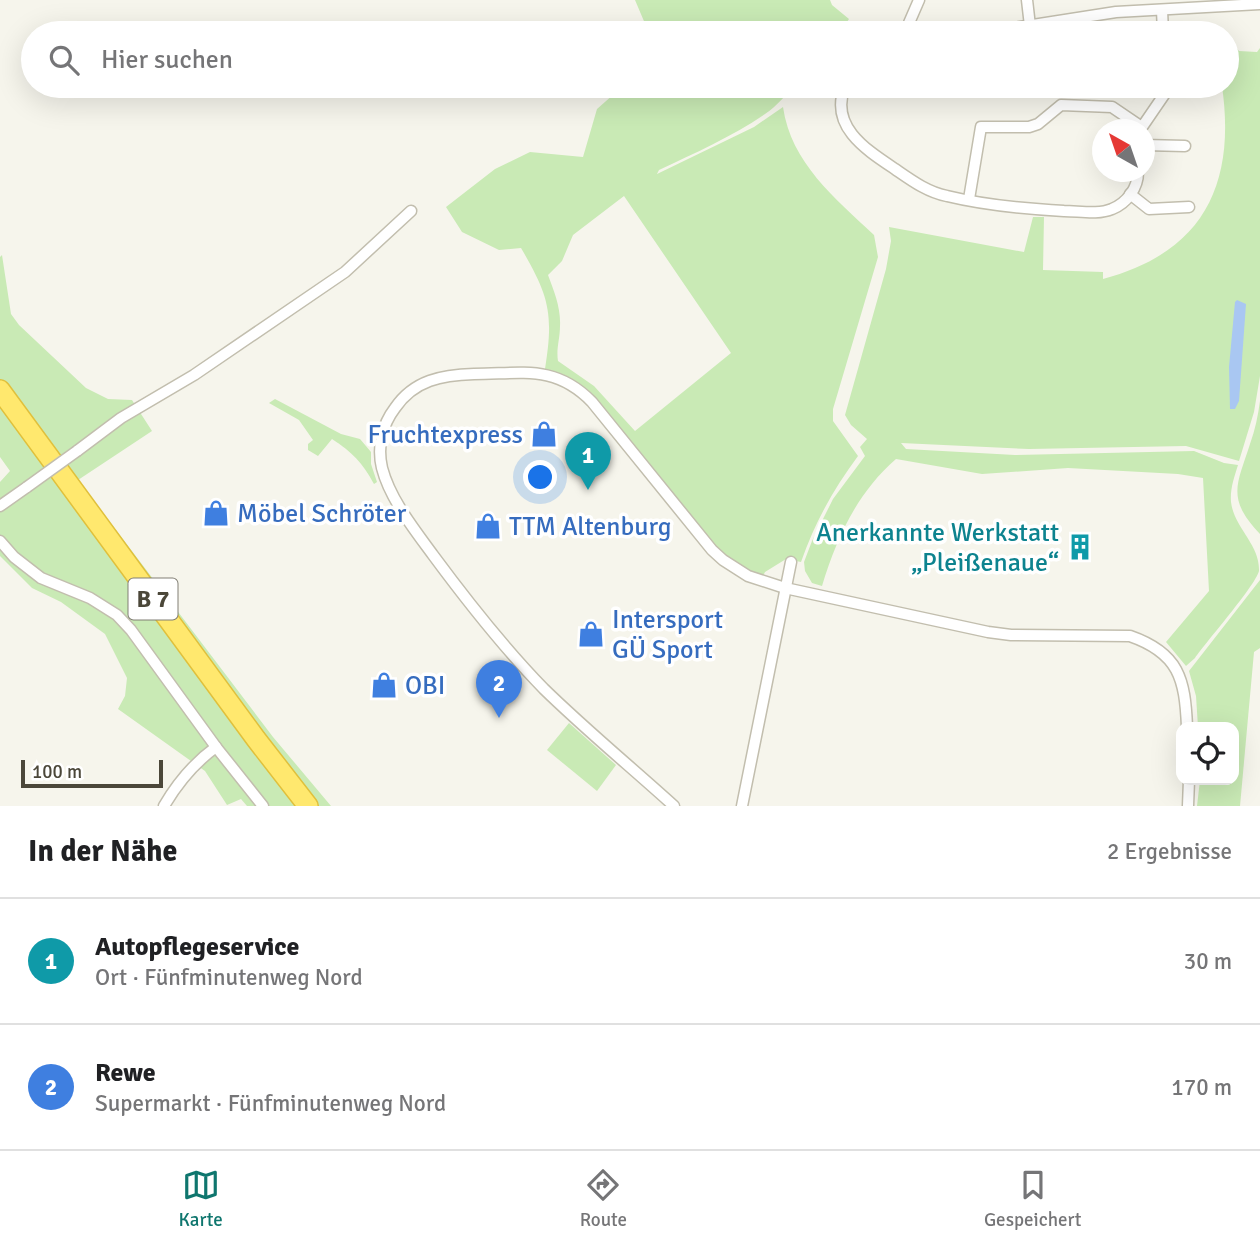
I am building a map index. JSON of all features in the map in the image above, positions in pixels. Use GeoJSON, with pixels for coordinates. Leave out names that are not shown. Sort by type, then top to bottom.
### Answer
{"type":"FeatureCollection","features":[{"type":"Feature","properties":{"kind":"highway","name":"B 7"},"geometry":{"type":"LineString","coordinates":[[0,390],[308,806]]}},
{"type":"Feature","properties":{"kind":"highway","name":"B 7"},"geometry":{"type":"LineString","coordinates":[[0,410],[293,806]]}},
{"type":"Feature","properties":{"kind":"street"},"geometry":{"type":"LineString","coordinates":[[910,21],[919,0]]}},
{"type":"Feature","properties":{"kind":"street"},"geometry":{"type":"LineString","coordinates":[[1027,0],[1029,21]]}},
{"type":"Feature","properties":{"kind":"street"},"geometry":{"type":"LineString","coordinates":[[1061,21],[1116,12],[1252,3]]}},
{"type":"Feature","properties":{"kind":"street"},"geometry":{"type":"LineString","coordinates":[[1162,10],[1162,21]]}},
{"type":"Feature","properties":{"kind":"street"},"geometry":{"type":"LineString","coordinates":[[843,98],[841,111],[853,138],[925,189],[947,196],[1026,209],[1098,212],[1111,209],[1130,194],[1136,182]]}},
{"type":"Feature","properties":{"kind":"street"},"geometry":{"type":"LineString","coordinates":[[1147,119],[1162,98]]}},
{"type":"Feature","properties":{"kind":"street"},"geometry":{"type":"LineString","coordinates":[[969,199],[981,127],[1029,127],[1038,124],[1061,105],[1112,107],[1128,119]]}},
{"type":"Feature","properties":{"kind":"street"},"geometry":{"type":"LineString","coordinates":[[1155,145],[1185,146]]}},
{"type":"Feature","properties":{"kind":"street"},"geometry":{"type":"LineString","coordinates":[[1130,194],[1149,209],[1189,207]]}},
{"type":"Feature","properties":{"kind":"street"},"geometry":{"type":"LineString","coordinates":[[0,506],[121,418],[194,375],[345,272],[411,211]]}},
{"type":"Feature","properties":{"kind":"street"},"geometry":{"type":"LineString","coordinates":[[674,806],[545,689],[507,648],[442,568],[407,518],[389,486],[382,468],[380,449],[387,420],[402,398],[427,381],[444,376],[538,374],[554,375],[568,381],[592,402],[712,550],[748,576],[785,588],[988,632],[1011,635],[1130,636],[1145,641],[1163,653],[1177,670],[1186,694],[1187,722]]}},
{"type":"Feature","properties":{"kind":"street"},"geometry":{"type":"LineString","coordinates":[[0,541],[14,557],[41,578],[90,598],[117,615],[131,630],[215,747],[263,806]]}},
{"type":"Feature","properties":{"kind":"street"},"geometry":{"type":"LineString","coordinates":[[742,806],[792,562]]}},
{"type":"Feature","properties":{"kind":"street"},"geometry":{"type":"LineString","coordinates":[[164,806],[197,761],[215,747]]}},
{"type":"Feature","properties":{"kind":"street"},"geometry":{"type":"LineString","coordinates":[[1188,806],[1189,785]]}},
{"type":"Feature","properties":{"kind":"green space"},"geometry":{"type":"Polygon","coordinates":[[[635,0],[830,0],[832,5],[849,19],[848,21],[644,21],[635,0]]]}},
{"type":"Feature","properties":{"kind":"green space"},"geometry":{"type":"Polygon","coordinates":[[[1260,48],[1260,376],[1254,412],[1239,461],[1186,446],[1029,449],[901,443],[906,449],[1015,455],[1194,451],[1224,463],[1238,465],[1231,502],[1237,520],[1255,552],[1259,571],[1249,589],[1195,658],[1186,666],[1166,642],[1209,591],[1203,478],[1178,474],[1068,468],[982,474],[896,459],[859,501],[834,550],[822,586],[812,583],[805,571],[804,562],[812,541],[833,499],[865,456],[860,447],[867,439],[851,425],[845,415],[886,269],[891,241],[889,227],[1024,252],[1033,217],[1044,217],[1043,270],[1103,272],[1103,279],[1138,267],[1166,251],[1189,232],[1206,209],[1217,183],[1224,154],[1223,98],[1239,98],[1239,51],[1257,52],[1260,48]]]}},
{"type":"Feature","properties":{"kind":"green space"},"geometry":{"type":"Polygon","coordinates":[[[609,98],[783,98],[753,122],[659,170],[657,174],[754,127],[783,107],[795,145],[805,162],[830,193],[874,235],[878,257],[833,409],[833,421],[858,456],[825,507],[801,562],[786,559],[763,576],[752,573],[721,553],[588,390],[573,380],[545,369],[549,333],[547,306],[538,279],[521,248],[499,250],[462,232],[446,207],[495,169],[530,152],[583,157],[597,109],[609,98]],[[624,196],[573,235],[562,261],[548,275],[559,313],[558,361],[594,386],[635,431],[731,353],[624,196]]]}},
{"type":"Feature","properties":{"kind":"green space"},"geometry":{"type":"Polygon","coordinates":[[[2,255],[11,314],[19,325],[86,388],[108,399],[132,400],[152,431],[78,480],[273,737],[331,806],[247,806],[241,799],[227,805],[205,771],[118,709],[125,696],[127,678],[105,634],[61,602],[32,588],[0,556],[0,482],[10,471],[0,457],[2,255]]]}},
{"type":"Feature","properties":{"kind":"green space"},"geometry":{"type":"Polygon","coordinates":[[[275,399],[341,434],[360,439],[371,452],[371,464],[377,482],[374,484],[356,458],[332,439],[318,456],[308,450],[308,444],[313,440],[299,420],[269,403],[275,399]]]}},
{"type":"Feature","properties":{"kind":"green space"},"geometry":{"type":"Polygon","coordinates":[[[1260,401],[1260,534],[1242,511],[1237,491],[1260,401]]]}},
{"type":"Feature","properties":{"kind":"green space"},"geometry":{"type":"Polygon","coordinates":[[[1260,580],[1260,648],[1254,652],[1240,806],[1197,806],[1199,785],[1239,785],[1239,722],[1198,722],[1196,696],[1189,671],[1260,580]]]}},
{"type":"Feature","properties":{"kind":"green space"},"geometry":{"type":"Polygon","coordinates":[[[569,723],[616,765],[597,791],[547,750],[569,723]]]}},
{"type":"Feature","properties":{"kind":"water"},"geometry":{"type":"Polygon","coordinates":[[[1237,300],[1246,304],[1239,401],[1235,409],[1230,409],[1229,367],[1237,300]]]}},
{"type":"Feature","properties":{"kind":"place","name":"Fruchtexpress"},"geometry":{"type":"Point","coordinates":[544,434]}},
{"type":"Feature","properties":{"kind":"place","name":"Autopflegeservice"},"geometry":{"type":"Point","coordinates":[588,490]}},
{"type":"Feature","properties":{"kind":"place","name":"Möbel Schröter"},"geometry":{"type":"Point","coordinates":[216,513]}},
{"type":"Feature","properties":{"kind":"place","name":"TTM Altenburg"},"geometry":{"type":"Point","coordinates":[488,526]}},
{"type":"Feature","properties":{"kind":"place","name":"Anerkannte Werkstatt „Pleißenaue“"},"geometry":{"type":"Point","coordinates":[1080,547]}},
{"type":"Feature","properties":{"kind":"place","name":"Intersport GÜ Sport"},"geometry":{"type":"Point","coordinates":[591,634]}},
{"type":"Feature","properties":{"kind":"place","name":"OBI"},"geometry":{"type":"Point","coordinates":[384,685]}},
{"type":"Feature","properties":{"kind":"place","name":"Rewe"},"geometry":{"type":"Point","coordinates":[499,718]}}]}
